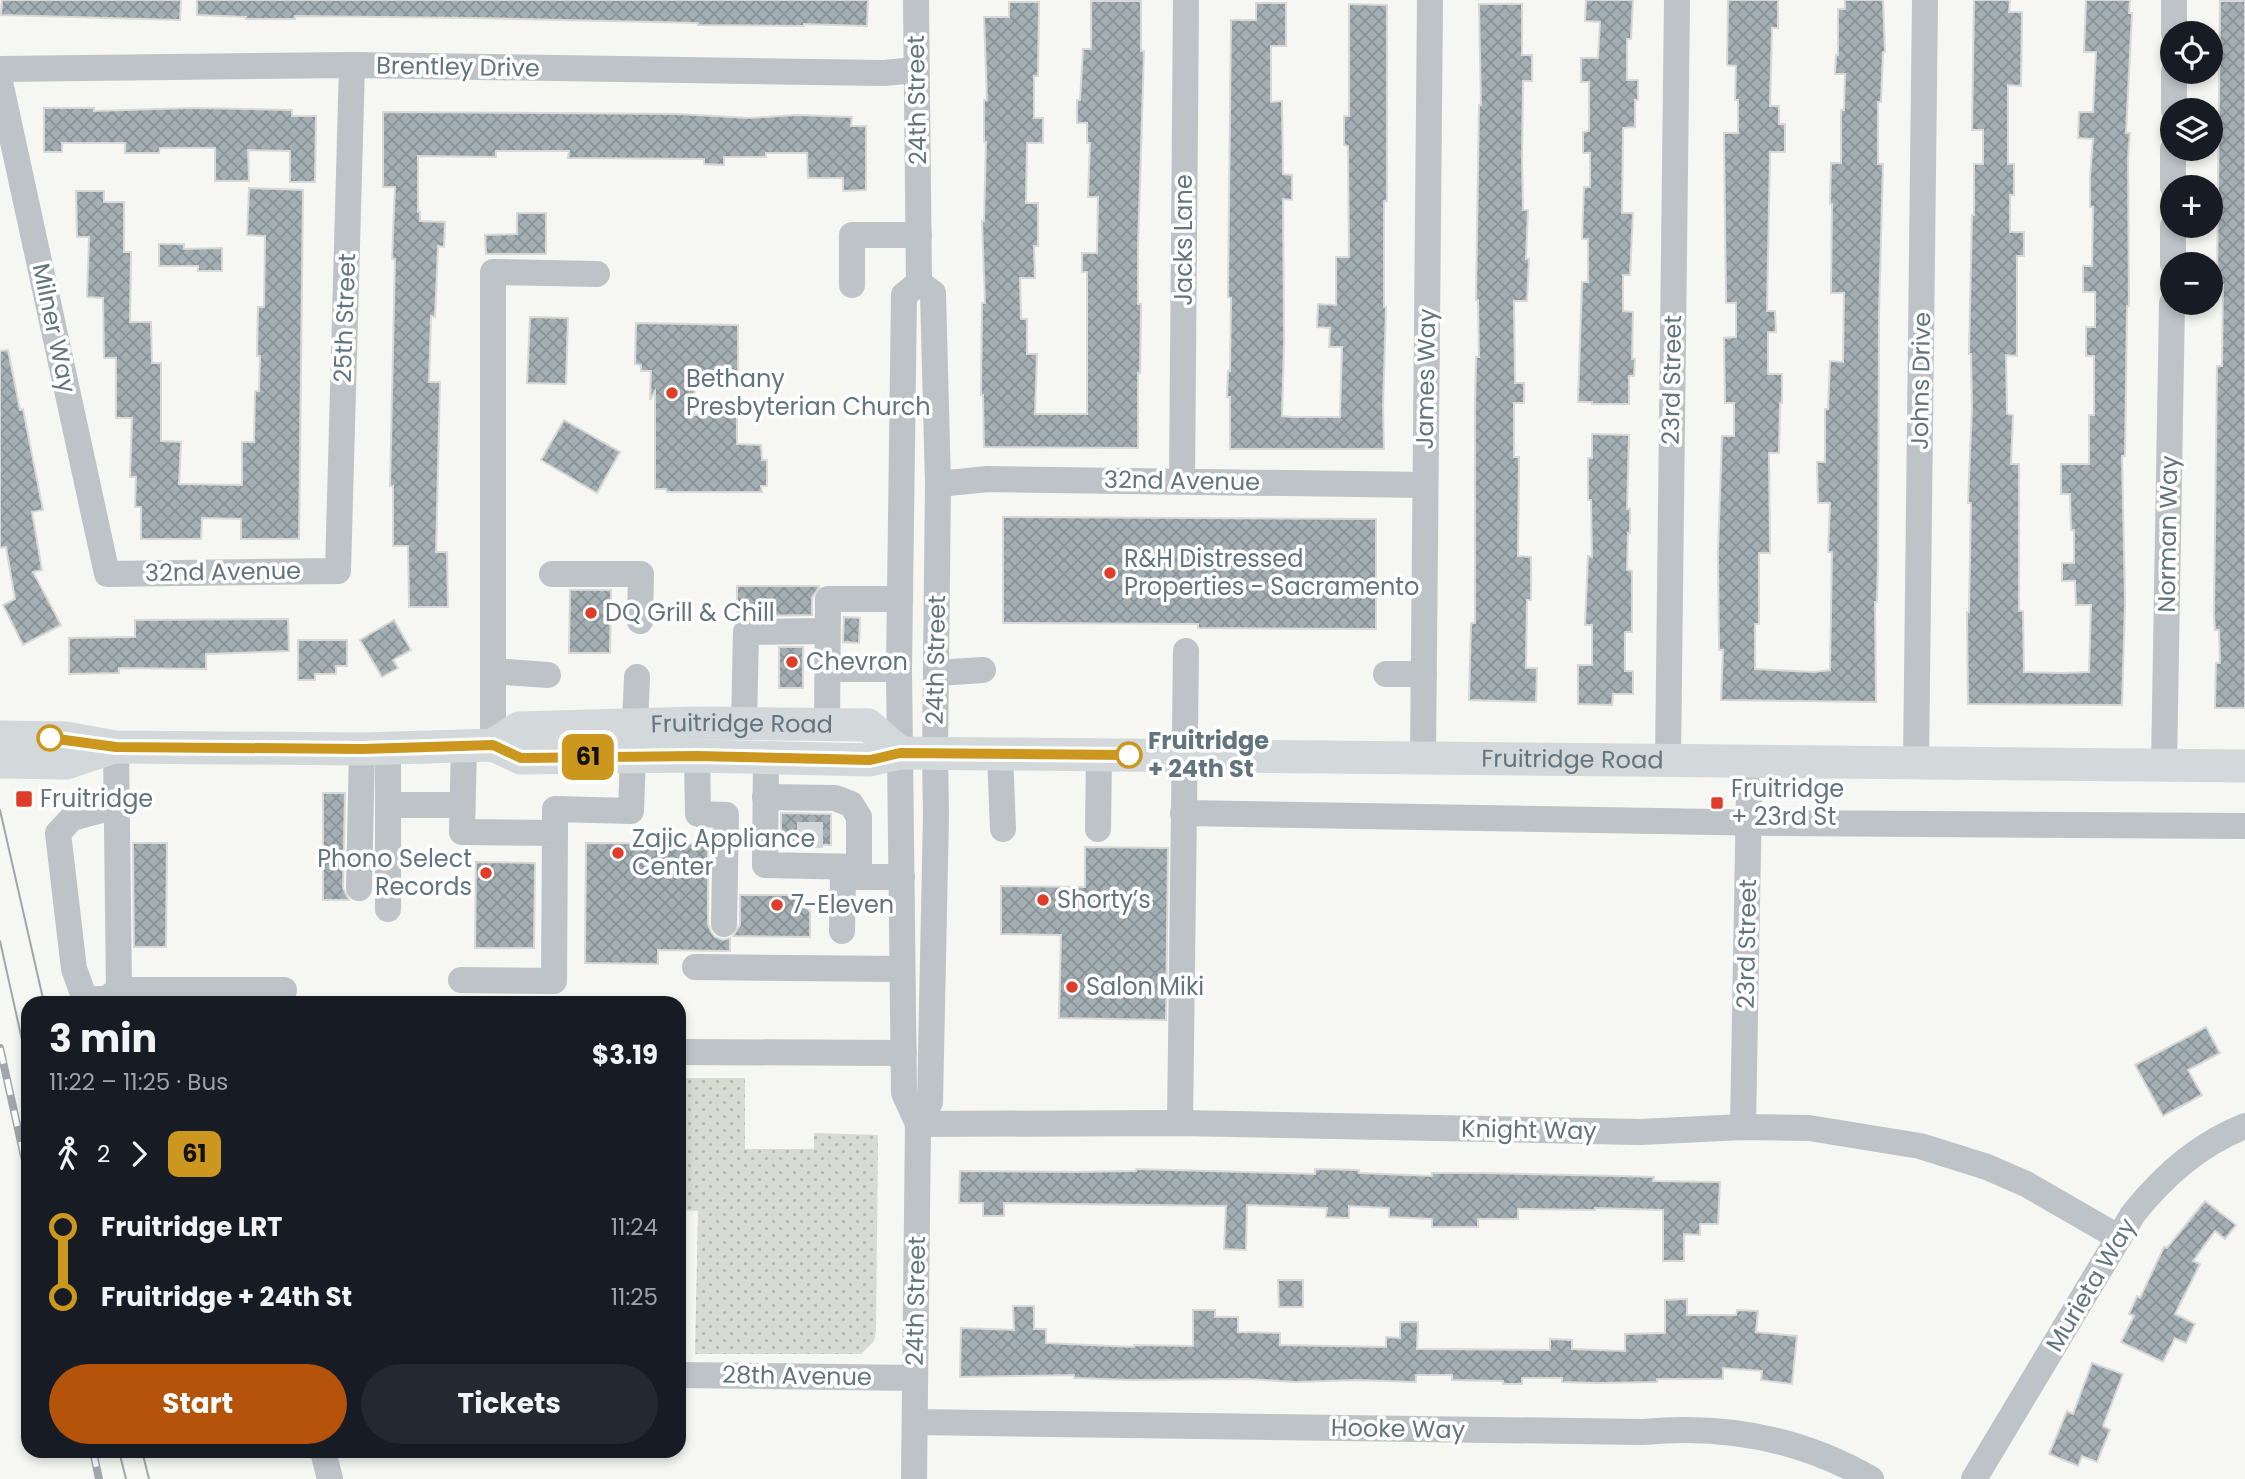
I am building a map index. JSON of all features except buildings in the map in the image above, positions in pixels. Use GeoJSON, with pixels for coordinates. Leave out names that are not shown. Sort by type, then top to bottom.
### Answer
{"type":"FeatureCollection","features":[{"type":"Feature","properties":{"kind":"main road","name":"Fruitridge Road"},"geometry":{"type":"LineString","coordinates":[[634,741],[744,724],[868,725],[900,753]]}},
{"type":"Feature","properties":{"kind":"main road","name":"Fruitridge Road"},"geometry":{"type":"LineString","coordinates":[[0,737],[65,738],[116,747],[375,748],[479,746],[519,728],[634,741],[697,756],[766,758],[870,760],[900,753],[2245,766]]}},
{"type":"Feature","properties":{"kind":"main road","name":"Fruitridge Road"},"geometry":{"type":"LineString","coordinates":[[0,762],[66,763],[116,747]]}},
{"type":"Feature","properties":{"kind":"street","name":"24th Street"},"geometry":{"type":"LineString","coordinates":[[916,0],[919,283]]}},
{"type":"Feature","properties":{"kind":"street","name":"Jacks Lane"},"geometry":{"type":"LineString","coordinates":[[1182,481],[1186,0]]}},
{"type":"Feature","properties":{"kind":"street","name":"James Way"},"geometry":{"type":"LineString","coordinates":[[1423,758],[1430,0]]}},
{"type":"Feature","properties":{"kind":"street","name":"23rd Street"},"geometry":{"type":"LineString","coordinates":[[1668,760],[1677,0]]}},
{"type":"Feature","properties":{"kind":"street","name":"Johns Drive"},"geometry":{"type":"LineString","coordinates":[[1916,763],[1925,0]]}},
{"type":"Feature","properties":{"kind":"street"},"geometry":{"type":"LineString","coordinates":[[2174,0],[2174,21]]}},
{"type":"Feature","properties":{"kind":"street","name":"Brentley Drive"},"geometry":{"type":"LineString","coordinates":[[0,69],[352,65],[884,74],[916,70]]}},
{"type":"Feature","properties":{"kind":"street","name":"25th Street"},"geometry":{"type":"LineString","coordinates":[[338,571],[352,65]]}},
{"type":"Feature","properties":{"kind":"street","name":"Milner Way"},"geometry":{"type":"LineString","coordinates":[[0,82],[107,574]]}},
{"type":"Feature","properties":{"kind":"street"},"geometry":{"type":"LineString","coordinates":[[852,285],[852,235],[919,235]]}},
{"type":"Feature","properties":{"kind":"street"},"geometry":{"type":"LineString","coordinates":[[555,833],[462,832],[462,805],[479,746],[493,671],[493,272],[597,274]]}},
{"type":"Feature","properties":{"kind":"street","name":"24th Street"},"geometry":{"type":"LineString","coordinates":[[918,1124],[930,1102],[936,816],[938,484],[933,293],[919,283]]}},
{"type":"Feature","properties":{"kind":"street","name":"24th Street"},"geometry":{"type":"LineString","coordinates":[[914,1479],[918,1124],[904,1093],[899,669],[904,295],[919,283]]}},
{"type":"Feature","properties":{"kind":"street","name":"Norman Way"},"geometry":{"type":"LineString","coordinates":[[2164,765],[2172,315]]}},
{"type":"Feature","properties":{"kind":"street","name":"32nd Avenue"},"geometry":{"type":"LineString","coordinates":[[938,484],[988,480],[1425,485]]}},
{"type":"Feature","properties":{"kind":"street","name":"32nd Avenue"},"geometry":{"type":"LineString","coordinates":[[107,574],[338,571]]}},
{"type":"Feature","properties":{"kind":"street"},"geometry":{"type":"LineString","coordinates":[[552,575],[641,574],[640,621]]}},
{"type":"Feature","properties":{"kind":"street"},"geometry":{"type":"LineString","coordinates":[[827,724],[828,599],[900,599]]}},
{"type":"Feature","properties":{"kind":"street"},"geometry":{"type":"LineString","coordinates":[[744,724],[746,632],[827,631]]}},
{"type":"Feature","properties":{"kind":"street"},"geometry":{"type":"LineString","coordinates":[[1180,1123],[1186,651]]}},
{"type":"Feature","properties":{"kind":"street"},"geometry":{"type":"LineString","coordinates":[[827,669],[899,669]]}},
{"type":"Feature","properties":{"kind":"street"},"geometry":{"type":"LineString","coordinates":[[936,673],[983,670]]}},
{"type":"Feature","properties":{"kind":"street"},"geometry":{"type":"LineString","coordinates":[[493,671],[548,675]]}},
{"type":"Feature","properties":{"kind":"street"},"geometry":{"type":"LineString","coordinates":[[1386,674],[1424,674]]}},
{"type":"Feature","properties":{"kind":"street"},"geometry":{"type":"LineString","coordinates":[[461,980],[554,981],[555,809],[631,811],[637,677]]}},
{"type":"Feature","properties":{"kind":"street"},"geometry":{"type":"LineString","coordinates":[[116,747],[119,990]]}},
{"type":"Feature","properties":{"kind":"street"},"geometry":{"type":"LineString","coordinates":[[375,748],[388,805],[388,909]]}},
{"type":"Feature","properties":{"kind":"street"},"geometry":{"type":"LineString","coordinates":[[359,888],[375,748]]}},
{"type":"Feature","properties":{"kind":"street"},"geometry":{"type":"LineString","coordinates":[[1000,754],[1003,829]]}},
{"type":"Feature","properties":{"kind":"street"},"geometry":{"type":"LineString","coordinates":[[1098,829],[1099,755]]}},
{"type":"Feature","properties":{"kind":"street"},"geometry":{"type":"LineString","coordinates":[[697,756],[698,814],[726,815],[724,924]]}},
{"type":"Feature","properties":{"kind":"street"},"geometry":{"type":"LineString","coordinates":[[766,758],[765,865],[809,857],[859,872],[902,877]]}},
{"type":"Feature","properties":{"kind":"street","name":"23rd Street"},"geometry":{"type":"LineString","coordinates":[[1741,761],[1749,793],[1743,1127]]}},
{"type":"Feature","properties":{"kind":"street"},"geometry":{"type":"LineString","coordinates":[[765,797],[810,806],[835,799],[851,804],[859,817],[859,872]]}},
{"type":"Feature","properties":{"kind":"street"},"geometry":{"type":"LineString","coordinates":[[388,805],[462,805]]}},
{"type":"Feature","properties":{"kind":"street"},"geometry":{"type":"LineString","coordinates":[[84,996],[74,969],[58,833],[72,818],[117,806]]}},
{"type":"Feature","properties":{"kind":"street"},"geometry":{"type":"LineString","coordinates":[[1183,813],[2245,826]]}},
{"type":"Feature","properties":{"kind":"street"},"geometry":{"type":"LineString","coordinates":[[842,931],[843,877],[859,872]]}},
{"type":"Feature","properties":{"kind":"street"},"geometry":{"type":"LineString","coordinates":[[695,967],[902,969]]}},
{"type":"Feature","properties":{"kind":"street"},"geometry":{"type":"LineString","coordinates":[[110,996],[119,990],[284,989]]}},
{"type":"Feature","properties":{"kind":"street"},"geometry":{"type":"LineString","coordinates":[[686,1052],[904,1054]]}},
{"type":"Feature","properties":{"kind":"street","name":"Knight Way"},"geometry":{"type":"LineString","coordinates":[[918,1124],[1180,1123],[1640,1132],[1743,1127],[1810,1128],[1888,1139],[1987,1167],[2026,1184],[2118,1237]]}},
{"type":"Feature","properties":{"kind":"street","name":"Murieta Way"},"geometry":{"type":"LineString","coordinates":[[1975,1479],[2118,1237],[2155,1187],[2180,1164],[2245,1126]]}},
{"type":"Feature","properties":{"kind":"street","name":"28th Avenue"},"geometry":{"type":"LineString","coordinates":[[686,1375],[915,1378]]}},
{"type":"Feature","properties":{"kind":"street","name":"Hooke Way"},"geometry":{"type":"LineString","coordinates":[[915,1422],[1588,1432],[1643,1432],[1684,1428],[1721,1430],[1767,1438],[1806,1449],[1850,1466],[1871,1479]]}},
{"type":"Feature","properties":{"kind":"street"},"geometry":{"type":"LineString","coordinates":[[325,1458],[330,1479]]}},
{"type":"Feature","properties":{"kind":"shaded area"},"geometry":{"type":"Polygon","coordinates":[[[686,1078],[745,1078],[745,1149],[814,1149],[814,1133],[878,1135],[874,1341],[861,1354],[695,1354],[698,1211],[686,1210],[686,1078]]]}},
{"type":"Feature","properties":{"kind":"tunnel"},"geometry":{"type":"LineString","coordinates":[[810,814],[810,848]]}},
{"type":"Feature","properties":{"kind":"tram line"},"geometry":{"type":"LineString","coordinates":[[0,810],[42,996]]}},
{"type":"Feature","properties":{"kind":"tram line"},"geometry":{"type":"LineString","coordinates":[[0,941],[21,1036]]}},
{"type":"Feature","properties":{"kind":"tram line"},"geometry":{"type":"LineString","coordinates":[[121,1458],[126,1479]]}},
{"type":"Feature","properties":{"kind":"tram line"},"geometry":{"type":"LineString","coordinates":[[144,1458],[149,1479]]}},
{"type":"Feature","properties":{"kind":"railway"},"geometry":{"type":"LineString","coordinates":[[0,1048],[21,1142]]}},
{"type":"Feature","properties":{"kind":"railway"},"geometry":{"type":"LineString","coordinates":[[94,1458],[99,1479]]}},
{"type":"Feature","properties":{"kind":"bus line","name":"61"},"geometry":{"type":"LineString","coordinates":[[50,738],[116,747],[362,749],[493,745],[521,758],[697,756],[870,760],[900,753],[1129,755]]}},
{"type":"Feature","properties":{"kind":"place","name":"Bethany Presbyterian Church"},"geometry":{"type":"Point","coordinates":[672,393]}},
{"type":"Feature","properties":{"kind":"place","name":"R&H Distressed Properties - Sacramento"},"geometry":{"type":"Point","coordinates":[1110,573]}},
{"type":"Feature","properties":{"kind":"place","name":"DQ Grill & Chill"},"geometry":{"type":"Point","coordinates":[591,613]}},
{"type":"Feature","properties":{"kind":"place","name":"Chevron"},"geometry":{"type":"Point","coordinates":[792,662]}},
{"type":"Feature","properties":{"kind":"place","name":"Fruitridge + 24th St"},"geometry":{"type":"Point","coordinates":[1129,755]}},
{"type":"Feature","properties":{"kind":"place","name":"Fruitridge"},"geometry":{"type":"Point","coordinates":[24,799]}},
{"type":"Feature","properties":{"kind":"place","name":"Fruitridge + 23rd St"},"geometry":{"type":"Point","coordinates":[1717,803]}},
{"type":"Feature","properties":{"kind":"place","name":"Zajic Appliance Center"},"geometry":{"type":"Point","coordinates":[618,853]}},
{"type":"Feature","properties":{"kind":"place","name":"Phono Select Records"},"geometry":{"type":"Point","coordinates":[486,873]}},
{"type":"Feature","properties":{"kind":"place","name":"Shorty’s"},"geometry":{"type":"Point","coordinates":[1043,900]}},
{"type":"Feature","properties":{"kind":"place","name":"7-Eleven"},"geometry":{"type":"Point","coordinates":[777,905]}},
{"type":"Feature","properties":{"kind":"place","name":"Salon Miki"},"geometry":{"type":"Point","coordinates":[1072,987]}}]}
